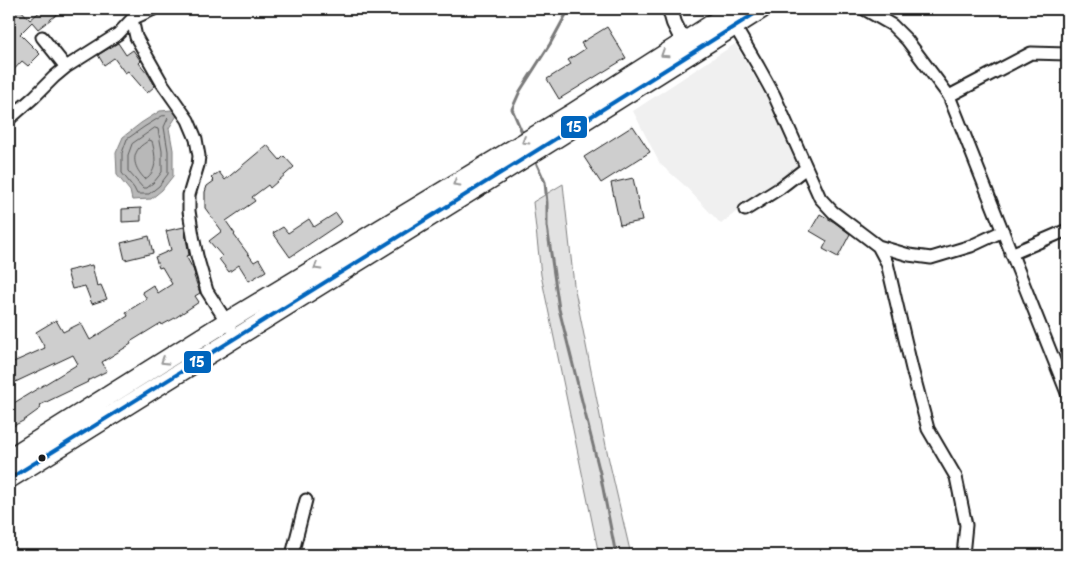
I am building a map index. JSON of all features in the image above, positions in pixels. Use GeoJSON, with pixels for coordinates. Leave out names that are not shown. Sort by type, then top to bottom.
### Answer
{"type":"FeatureCollection","features":[{"type":"Feature","properties":{"kind":"highway"},"geometry":{"type":"LineString","coordinates":[[572,121],[683,41],[734,17],[762,9]]}},
{"type":"Feature","properties":{"kind":"highway"},"geometry":{"type":"LineString","coordinates":[[9,479],[237,336],[501,164],[572,121],[734,17]]}},
{"type":"Feature","properties":{"kind":"highway"},"geometry":{"type":"LineString","coordinates":[[9,458],[226,322],[501,164]]}},
{"type":"Feature","properties":{"kind":"street"},"geometry":{"type":"LineString","coordinates":[[9,120],[66,67],[118,34],[132,19],[154,9]]}},
{"type":"Feature","properties":{"kind":"street"},"geometry":{"type":"LineString","coordinates":[[670,9],[674,23],[683,41]]}},
{"type":"Feature","properties":{"kind":"street"},"geometry":{"type":"LineString","coordinates":[[864,9],[892,25],[907,40],[949,96],[1067,393]]}},
{"type":"Feature","properties":{"kind":"street"},"geometry":{"type":"LineString","coordinates":[[734,17],[774,95],[820,198],[833,212],[878,246],[931,258],[971,246],[1003,231]]}},
{"type":"Feature","properties":{"kind":"street"},"geometry":{"type":"LineString","coordinates":[[132,19],[136,37],[162,83],[188,120],[196,139],[198,165],[189,195],[189,211],[196,256],[207,291],[237,336]]}},
{"type":"Feature","properties":{"kind":"street"},"geometry":{"type":"LineString","coordinates":[[42,37],[66,67]]}},
{"type":"Feature","properties":{"kind":"street"},"geometry":{"type":"LineString","coordinates":[[949,96],[1031,53],[1067,54]]}},
{"type":"Feature","properties":{"kind":"street"},"geometry":{"type":"LineString","coordinates":[[745,210],[780,188],[806,168]]}},
{"type":"Feature","properties":{"kind":"street"},"geometry":{"type":"LineString","coordinates":[[1012,254],[1067,230]]}},
{"type":"Feature","properties":{"kind":"street"},"geometry":{"type":"LineString","coordinates":[[878,246],[887,263],[928,428],[956,476],[966,525],[962,555]]}},
{"type":"Feature","properties":{"kind":"street"},"geometry":{"type":"LineString","coordinates":[[292,555],[306,500]]}},
{"type":"Feature","properties":{"kind":"shaded area"},"geometry":{"type":"Polygon","coordinates":[[[735,44],[774,110],[800,164],[800,170],[742,207],[721,224],[683,184],[660,164],[633,111],[735,44]]]}},
{"type":"Feature","properties":{"kind":"shaded area"},"geometry":{"type":"Polygon","coordinates":[[[563,184],[574,285],[608,456],[631,555],[599,555],[541,275],[533,202],[563,184]]]}},
{"type":"Feature","properties":{"kind":"water"},"geometry":{"type":"Polygon","coordinates":[[[172,110],[178,114],[169,128],[173,150],[173,176],[162,190],[151,199],[132,200],[130,191],[117,175],[116,153],[123,137],[160,111],[172,110]]]}},
{"type":"Feature","properties":{"kind":"building"},"geometry":{"type":"Polygon","coordinates":[[[9,9],[20,9],[30,20],[43,9],[64,9],[38,29],[32,22],[20,34],[40,54],[28,66],[22,61],[9,75],[9,9]]]}},
{"type":"Feature","properties":{"kind":"building"},"geometry":{"type":"Polygon","coordinates":[[[607,27],[626,58],[559,99],[547,79],[571,64],[568,60],[585,49],[581,43],[607,27]]]}},
{"type":"Feature","properties":{"kind":"building"},"geometry":{"type":"Polygon","coordinates":[[[118,43],[126,55],[133,50],[141,61],[139,63],[155,86],[147,93],[128,71],[125,73],[114,58],[104,65],[98,55],[118,43]]]}},
{"type":"Feature","properties":{"kind":"building"},"geometry":{"type":"Polygon","coordinates":[[[633,126],[650,152],[601,183],[584,157],[633,126]]]}},
{"type":"Feature","properties":{"kind":"building"},"geometry":{"type":"Polygon","coordinates":[[[267,145],[280,160],[284,156],[294,167],[270,188],[268,185],[252,197],[255,201],[226,221],[254,262],[259,259],[266,271],[249,281],[239,265],[229,272],[219,259],[222,256],[209,241],[222,231],[205,208],[205,192],[207,186],[214,181],[211,178],[219,172],[225,180],[267,145]]]}},
{"type":"Feature","properties":{"kind":"building"},"geometry":{"type":"Polygon","coordinates":[[[633,178],[642,221],[620,225],[611,183],[633,178]]]}},
{"type":"Feature","properties":{"kind":"building"},"geometry":{"type":"Polygon","coordinates":[[[141,208],[141,221],[122,222],[122,209],[141,208]]]}},
{"type":"Feature","properties":{"kind":"building"},"geometry":{"type":"Polygon","coordinates":[[[336,213],[342,222],[290,257],[273,233],[283,227],[288,233],[309,219],[314,227],[336,213]]]}},
{"type":"Feature","properties":{"kind":"building"},"geometry":{"type":"Polygon","coordinates":[[[820,214],[850,234],[838,257],[823,249],[827,241],[810,231],[820,214]]]}},
{"type":"Feature","properties":{"kind":"building"},"geometry":{"type":"Polygon","coordinates":[[[184,227],[189,255],[186,256],[195,275],[200,293],[195,296],[199,302],[175,318],[162,325],[161,323],[130,342],[131,344],[102,362],[107,371],[40,405],[41,408],[9,428],[9,406],[78,364],[73,355],[9,385],[9,364],[45,348],[36,332],[56,320],[63,332],[81,323],[90,340],[128,316],[126,312],[147,299],[142,292],[153,285],[158,293],[172,284],[162,267],[159,268],[155,257],[171,250],[166,231],[184,227]]]}},
{"type":"Feature","properties":{"kind":"building"},"geometry":{"type":"Polygon","coordinates":[[[149,236],[153,253],[125,260],[121,243],[149,236]]]}},
{"type":"Feature","properties":{"kind":"building"},"geometry":{"type":"Polygon","coordinates":[[[92,265],[97,286],[101,285],[107,299],[92,304],[85,286],[72,289],[67,271],[92,265]]]}},
{"type":"Feature","properties":{"kind":"waterway"},"geometry":{"type":"LineString","coordinates":[[524,137],[512,109],[520,91],[550,44],[569,9]]}},
{"type":"Feature","properties":{"kind":"waterway"},"geometry":{"type":"LineString","coordinates":[[534,158],[545,182],[547,226],[559,309],[600,473],[616,555]]}},
{"type":"Feature","properties":{"kind":"transit line","name":"15"},"geometry":{"type":"LineString","coordinates":[[9,479],[762,9]]}}]}
